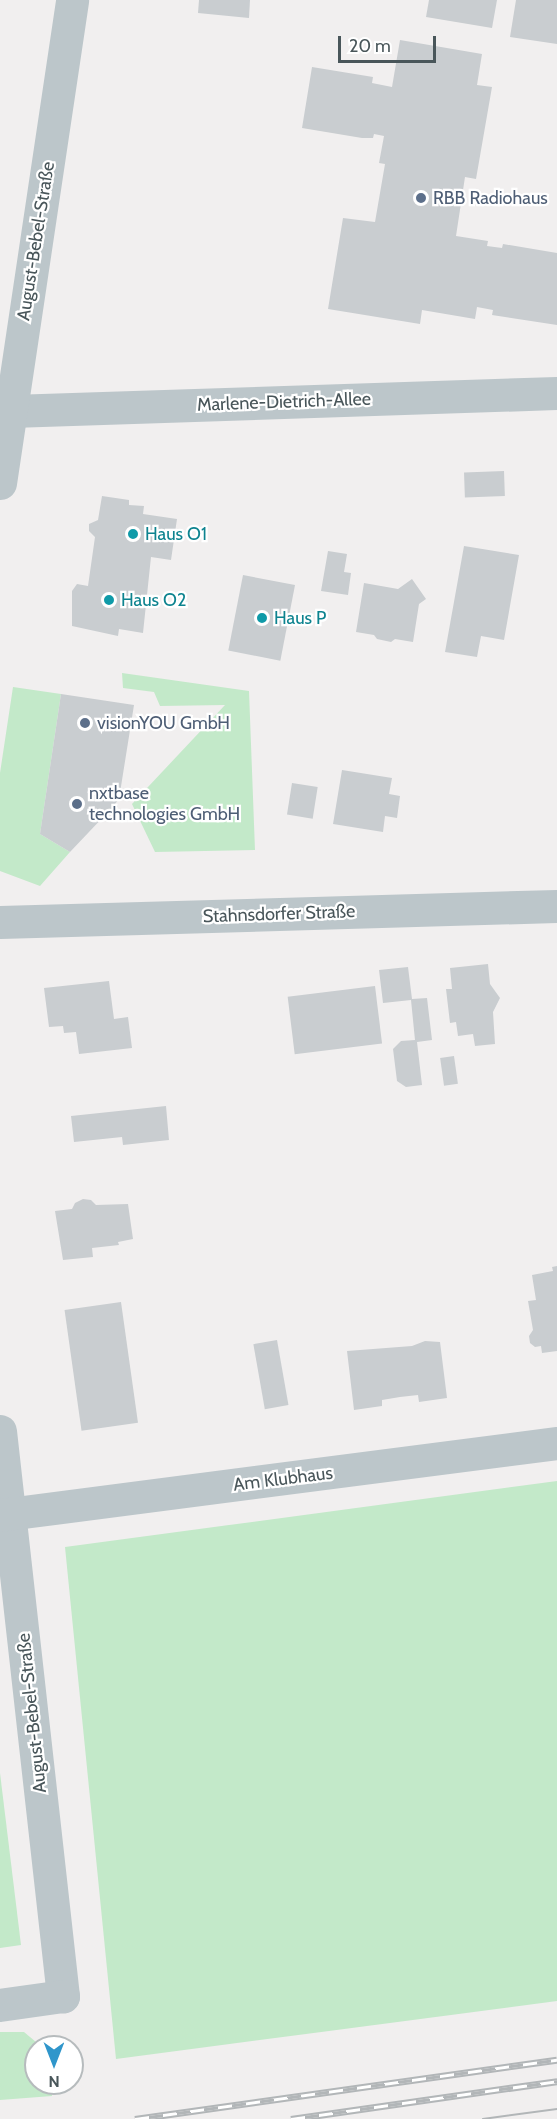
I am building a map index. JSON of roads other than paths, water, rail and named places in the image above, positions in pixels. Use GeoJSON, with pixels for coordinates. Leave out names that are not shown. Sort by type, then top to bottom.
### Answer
{"type":"FeatureCollection","features":[{"type":"Feature","properties":{"kind":"street","name":"August-Bebel-Straße"},"geometry":{"type":"LineString","coordinates":[[0,483],[72,0]]}},
{"type":"Feature","properties":{"kind":"street","name":"Marlene-Dietrich-Allee"},"geometry":{"type":"LineString","coordinates":[[11,411],[557,393]]}},
{"type":"Feature","properties":{"kind":"street","name":"Stahnsdorfer Straße"},"geometry":{"type":"LineString","coordinates":[[0,922],[557,906]]}},
{"type":"Feature","properties":{"kind":"street","name":"August-Bebel-Straße"},"geometry":{"type":"LineString","coordinates":[[0,1431],[5,1515],[63,1996],[0,2006]]}},
{"type":"Feature","properties":{"kind":"street","name":"Am Klubhaus"},"geometry":{"type":"LineString","coordinates":[[5,1515],[557,1443]]}},
{"type":"Feature","properties":{"kind":"tram line"},"geometry":{"type":"LineString","coordinates":[[483,2119],[557,2109]]}},
{"type":"Feature","properties":{"kind":"railway"},"geometry":{"type":"LineString","coordinates":[[135,2119],[557,2060]]}},
{"type":"Feature","properties":{"kind":"railway"},"geometry":{"type":"LineString","coordinates":[[291,2119],[557,2081]]}},
{"type":"Feature","properties":{"kind":"place","name":"RBB Radiohaus"},"geometry":{"type":"Point","coordinates":[421,198]}},
{"type":"Feature","properties":{"kind":"place","name":"Haus O1"},"geometry":{"type":"Point","coordinates":[133,534]}},
{"type":"Feature","properties":{"kind":"place","name":"Haus O2"},"geometry":{"type":"Point","coordinates":[109,600]}},
{"type":"Feature","properties":{"kind":"place","name":"Haus P"},"geometry":{"type":"Point","coordinates":[262,618]}},
{"type":"Feature","properties":{"kind":"place","name":"visionYOU GmbH"},"geometry":{"type":"Point","coordinates":[85,723]}},
{"type":"Feature","properties":{"kind":"place","name":"nxtbase technologies GmbH"},"geometry":{"type":"Point","coordinates":[77,804]}}]}
